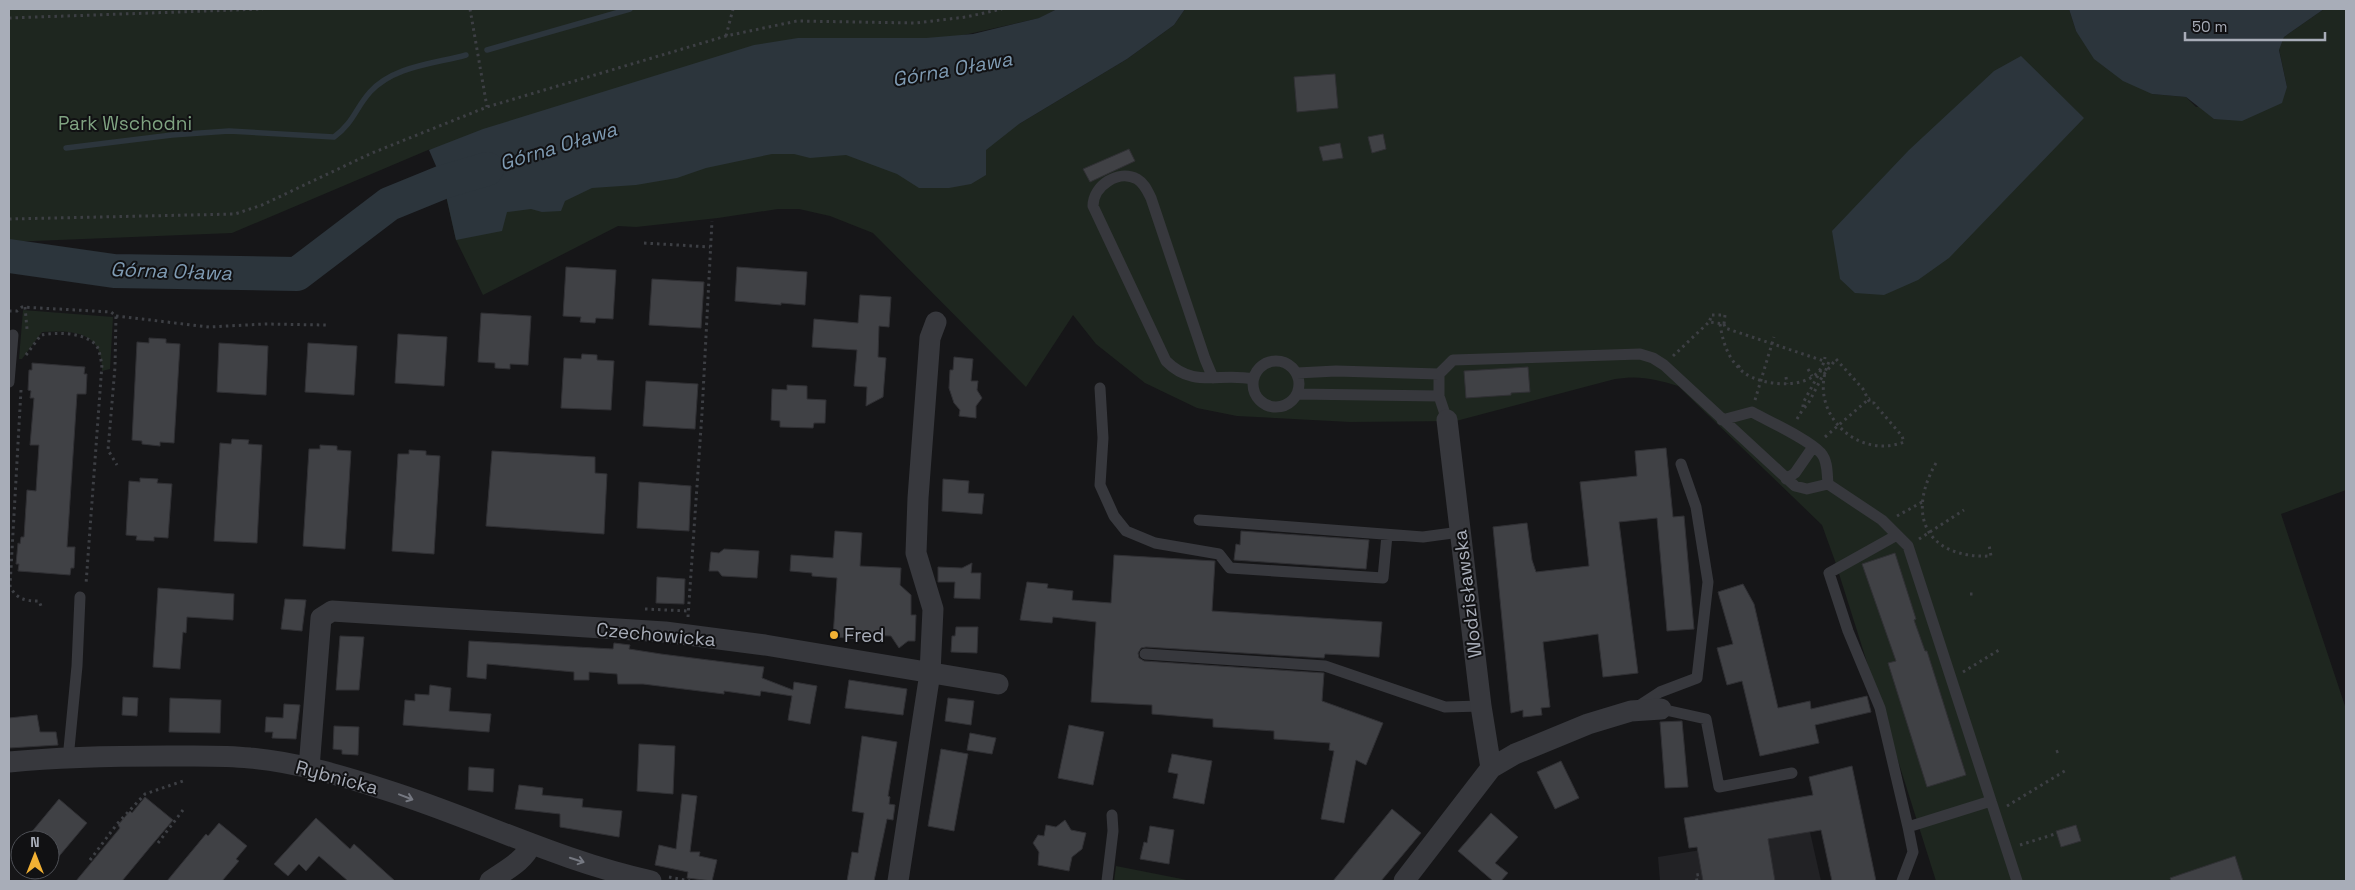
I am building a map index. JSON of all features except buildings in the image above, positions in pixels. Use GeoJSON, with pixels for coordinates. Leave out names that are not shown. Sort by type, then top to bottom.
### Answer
{"type":"FeatureCollection","features":[{"type":"Feature","properties":{"kind":"street"},"geometry":{"type":"LineString","coordinates":[[898,881],[930,673],[933,609],[916,553],[918,488],[930,338],[936,322]]}},
{"type":"Feature","properties":{"kind":"street","name":"Wodzisławska"},"geometry":{"type":"LineString","coordinates":[[1447,420],[1480,706],[1491,768]]}},
{"type":"Feature","properties":{"kind":"street","name":"Czechowicka"},"geometry":{"type":"LineString","coordinates":[[309,768],[321,618],[332,612],[666,632],[765,645],[930,673]]}},
{"type":"Feature","properties":{"kind":"street"},"geometry":{"type":"LineString","coordinates":[[930,673],[998,684]]}},
{"type":"Feature","properties":{"kind":"street"},"geometry":{"type":"LineString","coordinates":[[1404,881],[1491,768],[1515,754],[1588,724],[1631,711],[1661,709]]}},
{"type":"Feature","properties":{"kind":"street","name":"Rybnicka"},"geometry":{"type":"LineString","coordinates":[[9,762],[215,756],[252,758],[309,768],[328,779],[386,790],[530,844],[622,875],[651,881]]}},
{"type":"Feature","properties":{"kind":"street"},"geometry":{"type":"LineString","coordinates":[[490,881],[522,858],[530,844]]}},
{"type":"Feature","properties":{"kind":"lane"},"geometry":{"type":"LineString","coordinates":[[1213,378],[1151,198],[1144,185],[1137,179],[1121,177],[1108,181],[1098,188],[1092,206],[1158,348],[1166,361],[1175,371],[1191,378],[1213,378],[1242,377],[1253,379]]}},
{"type":"Feature","properties":{"kind":"lane"},"geometry":{"type":"LineString","coordinates":[[9,382],[13,335]]}},
{"type":"Feature","properties":{"kind":"lane"},"geometry":{"type":"LineString","coordinates":[[1447,420],[1439,396],[1439,374],[1453,360],[1632,354],[1652,358],[1664,365],[1786,480],[1795,486],[1807,489],[1828,484],[1882,520],[1908,546],[2017,881]]}},
{"type":"Feature","properties":{"kind":"lane"},"geometry":{"type":"LineString","coordinates":[[1270,362],[1286,364],[1297,373],[1299,386],[1297,394],[1284,407],[1266,406],[1261,403],[1254,393],[1253,379],[1258,369],[1270,362]]}},
{"type":"Feature","properties":{"kind":"lane"},"geometry":{"type":"LineString","coordinates":[[1297,373],[1336,371],[1439,374]]}},
{"type":"Feature","properties":{"kind":"lane"},"geometry":{"type":"LineString","coordinates":[[1100,388],[1102,438],[1100,485],[1114,516],[1126,531],[1155,543],[1219,554],[1230,568],[1383,578],[1387,534]]}},
{"type":"Feature","properties":{"kind":"lane"},"geometry":{"type":"LineString","coordinates":[[1297,394],[1439,396]]}},
{"type":"Feature","properties":{"kind":"lane"},"geometry":{"type":"LineString","coordinates":[[1722,420],[1752,412],[1813,447],[1822,454],[1826,464],[1828,484]]}},
{"type":"Feature","properties":{"kind":"lane"},"geometry":{"type":"LineString","coordinates":[[1786,480],[1795,473],[1813,447]]}},
{"type":"Feature","properties":{"kind":"lane"},"geometry":{"type":"LineString","coordinates":[[1631,711],[1660,692],[1697,678],[1708,582],[1696,507],[1682,464]]}},
{"type":"Feature","properties":{"kind":"lane"},"geometry":{"type":"LineString","coordinates":[[1200,520],[1423,537],[1460,532]]}},
{"type":"Feature","properties":{"kind":"lane"},"geometry":{"type":"LineString","coordinates":[[1897,535],[1829,573],[1848,632],[1880,708],[1913,852],[1902,881]]}},
{"type":"Feature","properties":{"kind":"lane"},"geometry":{"type":"LineString","coordinates":[[68,759],[77,666],[80,597]]}},
{"type":"Feature","properties":{"kind":"lane"},"geometry":{"type":"LineString","coordinates":[[1146,654],[1325,666],[1445,706],[1480,706]]}},
{"type":"Feature","properties":{"kind":"lane"},"geometry":{"type":"LineString","coordinates":[[1661,709],[1706,719],[1719,787],[1792,773]]}},
{"type":"Feature","properties":{"kind":"lane"},"geometry":{"type":"LineString","coordinates":[[1908,827],[1991,801]]}},
{"type":"Feature","properties":{"kind":"lane"},"geometry":{"type":"LineString","coordinates":[[1107,881],[1113,831],[1112,815]]}},
{"type":"Feature","properties":{"kind":"path"},"geometry":{"type":"LineString","coordinates":[[9,18],[263,9]]}},
{"type":"Feature","properties":{"kind":"path"},"geometry":{"type":"LineString","coordinates":[[470,9],[487,107]]}},
{"type":"Feature","properties":{"kind":"path"},"geometry":{"type":"LineString","coordinates":[[726,36],[733,9]]}},
{"type":"Feature","properties":{"kind":"path"},"geometry":{"type":"LineString","coordinates":[[9,219],[236,214],[262,205],[372,153],[487,107],[726,36],[797,21],[915,23],[966,17],[1002,9]]}},
{"type":"Feature","properties":{"kind":"path"},"geometry":{"type":"LineString","coordinates":[[645,609],[688,613],[702,413],[712,220]]}},
{"type":"Feature","properties":{"kind":"path"},"geometry":{"type":"LineString","coordinates":[[644,243],[710,247]]}},
{"type":"Feature","properties":{"kind":"path"},"geometry":{"type":"LineString","coordinates":[[9,311],[25,309],[111,312],[116,316],[209,326],[265,324],[326,325]]}},
{"type":"Feature","properties":{"kind":"path"},"geometry":{"type":"LineString","coordinates":[[1664,365],[1709,322],[1712,315],[1725,315],[1722,324],[1724,346],[1738,367],[1761,381],[1787,384],[1812,376],[1821,370]]}},
{"type":"Feature","properties":{"kind":"path"},"geometry":{"type":"LineString","coordinates":[[116,316],[108,450],[117,465]]}},
{"type":"Feature","properties":{"kind":"path"},"geometry":{"type":"LineString","coordinates":[[1709,322],[1722,324],[1725,328],[1772,344],[1825,359],[1803,403],[1803,409],[1826,372],[1836,359],[1902,436],[1904,442],[1881,445],[1858,439],[1838,425],[1827,403],[1826,372],[1830,360]]}},
{"type":"Feature","properties":{"kind":"path"},"geometry":{"type":"LineString","coordinates":[[23,360],[41,335],[49,333],[82,336],[96,345],[99,351],[102,364],[86,592],[80,597]]}},
{"type":"Feature","properties":{"kind":"path"},"geometry":{"type":"LineString","coordinates":[[1761,381],[1774,337]]}},
{"type":"Feature","properties":{"kind":"path"},"geometry":{"type":"LineString","coordinates":[[1724,346],[1728,344]]}},
{"type":"Feature","properties":{"kind":"path"},"geometry":{"type":"LineString","coordinates":[[1738,367],[1742,363]]}},
{"type":"Feature","properties":{"kind":"path"},"geometry":{"type":"LineString","coordinates":[[1808,369],[1812,376]]}},
{"type":"Feature","properties":{"kind":"path"},"geometry":{"type":"LineString","coordinates":[[1786,377],[1787,384]]}},
{"type":"Feature","properties":{"kind":"path"},"geometry":{"type":"LineString","coordinates":[[21,385],[10,586],[13,593],[20,598],[38,602],[41,606]]}},
{"type":"Feature","properties":{"kind":"path"},"geometry":{"type":"LineString","coordinates":[[1838,425],[1869,399]]}},
{"type":"Feature","properties":{"kind":"path"},"geometry":{"type":"LineString","coordinates":[[1936,463],[1925,482],[1921,518],[1937,544],[1971,556],[1992,556],[1989,544]]}},
{"type":"Feature","properties":{"kind":"path"},"geometry":{"type":"LineString","coordinates":[[1893,520],[1896,516],[1924,501]]}},
{"type":"Feature","properties":{"kind":"path"},"geometry":{"type":"LineString","coordinates":[[1930,532],[1964,510]]}},
{"type":"Feature","properties":{"kind":"path"},"geometry":{"type":"LineString","coordinates":[[1970,594],[1976,594]]}},
{"type":"Feature","properties":{"kind":"path"},"geometry":{"type":"LineString","coordinates":[[1958,675],[1999,650]]}},
{"type":"Feature","properties":{"kind":"path"},"geometry":{"type":"LineString","coordinates":[[2056,752],[2061,750]]}},
{"type":"Feature","properties":{"kind":"path"},"geometry":{"type":"LineString","coordinates":[[1991,801],[1997,799],[2000,809],[2004,808],[2068,769]]}},
{"type":"Feature","properties":{"kind":"path"},"geometry":{"type":"LineString","coordinates":[[90,860],[117,824],[145,794],[183,781]]}},
{"type":"Feature","properties":{"kind":"path"},"geometry":{"type":"LineString","coordinates":[[158,843],[183,810]]}},
{"type":"Feature","properties":{"kind":"path"},"geometry":{"type":"LineString","coordinates":[[2015,844],[2023,845],[2055,834]]}},
{"type":"Feature","properties":{"kind":"path"},"geometry":{"type":"LineString","coordinates":[[1697,881],[1696,875],[1701,874]]}},
{"type":"Feature","properties":{"kind":"shaded area"},"geometry":{"type":"Polygon","coordinates":[[[1810,832],[1821,881],[1660,881],[1658,857],[1810,832]]]}},
{"type":"Feature","properties":{"kind":"green space","name":"Park Wschodni"},"geometry":{"type":"Polygon","coordinates":[[[9,9],[1057,9],[1040,18],[428,150],[232,233],[9,242],[9,9]]]}},
{"type":"Feature","properties":{"kind":"green space"},"geometry":{"type":"Polygon","coordinates":[[[1185,9],[2069,9],[2076,31],[2152,94],[2186,97],[2196,107],[2287,87],[2279,49],[2284,37],[2324,9],[2346,9],[2346,490],[2281,514],[2346,709],[2346,881],[1936,881],[1822,525],[1678,386],[1647,378],[1615,379],[1456,421],[1350,422],[1237,416],[1197,408],[1145,383],[1096,344],[1073,315],[1026,387],[873,233],[830,216],[799,209],[778,209],[636,227],[618,226],[483,295],[456,240],[445,192],[468,179],[1019,124],[1127,59],[1174,25],[1185,9]]]}},
{"type":"Feature","properties":{"kind":"green space"},"geometry":{"type":"Polygon","coordinates":[[[23,310],[113,317],[110,369],[102,371],[98,348],[85,336],[76,333],[42,332],[22,359],[19,359],[23,310]]]}},
{"type":"Feature","properties":{"kind":"green space"},"geometry":{"type":"Polygon","coordinates":[[[1116,866],[1192,881],[1114,881],[1116,866]]]}},
{"type":"Feature","properties":{"kind":"water"},"geometry":{"type":"Polygon","coordinates":[[[1057,9],[1185,9],[1174,25],[1127,59],[1019,124],[986,150],[986,175],[971,184],[949,188],[919,188],[897,174],[846,155],[810,158],[794,154],[772,154],[706,168],[677,178],[636,185],[592,188],[565,201],[561,211],[542,212],[531,209],[507,212],[502,231],[456,240],[443,182],[429,150],[483,129],[754,45],[798,38],[926,38],[973,34],[1039,18],[1057,9]]]}},
{"type":"Feature","properties":{"kind":"water"},"geometry":{"type":"Polygon","coordinates":[[[2069,9],[2324,9],[2284,37],[2279,50],[2287,87],[2282,103],[2242,121],[2214,119],[2186,97],[2152,94],[2123,81],[2094,59],[2076,31],[2069,9]]]}},
{"type":"Feature","properties":{"kind":"water"},"geometry":{"type":"Polygon","coordinates":[[[2021,56],[2084,118],[1949,258],[1918,280],[1884,295],[1855,293],[1840,279],[1832,231],[1909,150],[1994,71],[2021,56]]]}},
{"type":"Feature","properties":{"kind":"waterway"},"geometry":{"type":"LineString","coordinates":[[487,50],[630,9]]}},
{"type":"Feature","properties":{"kind":"waterway"},"geometry":{"type":"LineString","coordinates":[[66,148],[172,135],[229,131],[334,137],[346,126],[365,98],[380,83],[402,71],[466,55]]}},
{"type":"Feature","properties":{"kind":"waterway","name":"Górna Oława"},"geometry":{"type":"LineString","coordinates":[[9,256],[114,271],[297,274],[389,204],[443,182],[487,169]]}},
{"type":"Feature","properties":{"kind":"place","name":"Fred"},"geometry":{"type":"Point","coordinates":[834,635]}}]}
